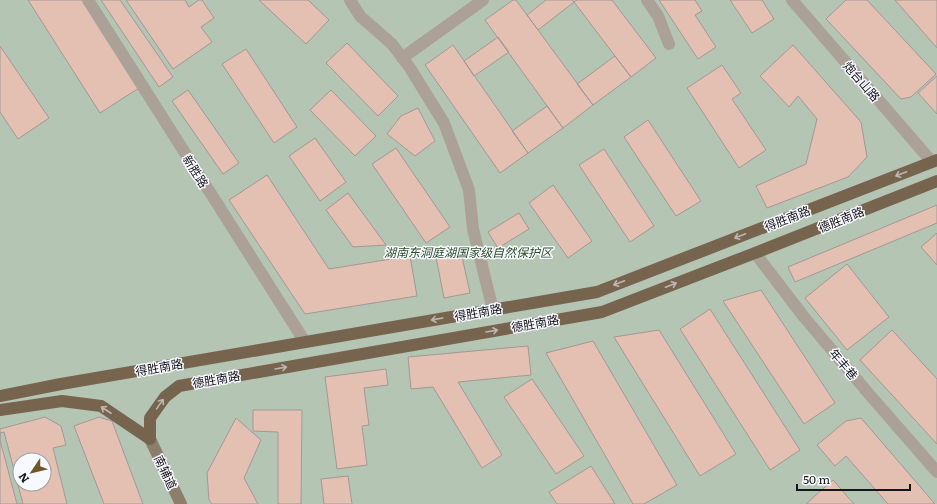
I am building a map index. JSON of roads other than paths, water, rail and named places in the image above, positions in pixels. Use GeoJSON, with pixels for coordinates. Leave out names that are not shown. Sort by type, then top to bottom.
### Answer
{"type":"FeatureCollection","features":[{"type":"Feature","properties":{"kind":"main road","name":"得胜南路"},"geometry":{"type":"LineString","coordinates":[[0,396],[597,292],[934,161]]}},
{"type":"Feature","properties":{"kind":"main road","name":"德胜南路"},"geometry":{"type":"LineString","coordinates":[[150,439],[150,418],[165,397],[179,386],[602,312],[756,253],[937,180]]}},
{"type":"Feature","properties":{"kind":"main road"},"geometry":{"type":"LineString","coordinates":[[0,410],[62,401],[101,406],[150,439]]}},
{"type":"Feature","properties":{"kind":"main road","name":"南辅道"},"geometry":{"type":"LineString","coordinates":[[150,439],[181,504]]}},
{"type":"Feature","properties":{"kind":"street","name":"新胜路"},"geometry":{"type":"LineString","coordinates":[[88,0],[305,342]]}},
{"type":"Feature","properties":{"kind":"street"},"geometry":{"type":"LineString","coordinates":[[350,0],[360,16],[392,44],[444,123],[469,190],[472,229],[493,310]]}},
{"type":"Feature","properties":{"kind":"street"},"geometry":{"type":"LineString","coordinates":[[402,58],[483,0]]}},
{"type":"Feature","properties":{"kind":"street"},"geometry":{"type":"LineString","coordinates":[[647,0],[658,16],[669,44]]}},
{"type":"Feature","properties":{"kind":"street","name":"炮台山路"},"geometry":{"type":"LineString","coordinates":[[792,0],[934,161]]}},
{"type":"Feature","properties":{"kind":"street","name":"年丰巷"},"geometry":{"type":"LineString","coordinates":[[756,253],[809,322],[937,472]]}},
{"type":"Feature","properties":{"kind":"park label","name":"湖南东洞庭湖国家级自然保护区"},"geometry":{"type":"Point","coordinates":[468,252]}}]}
